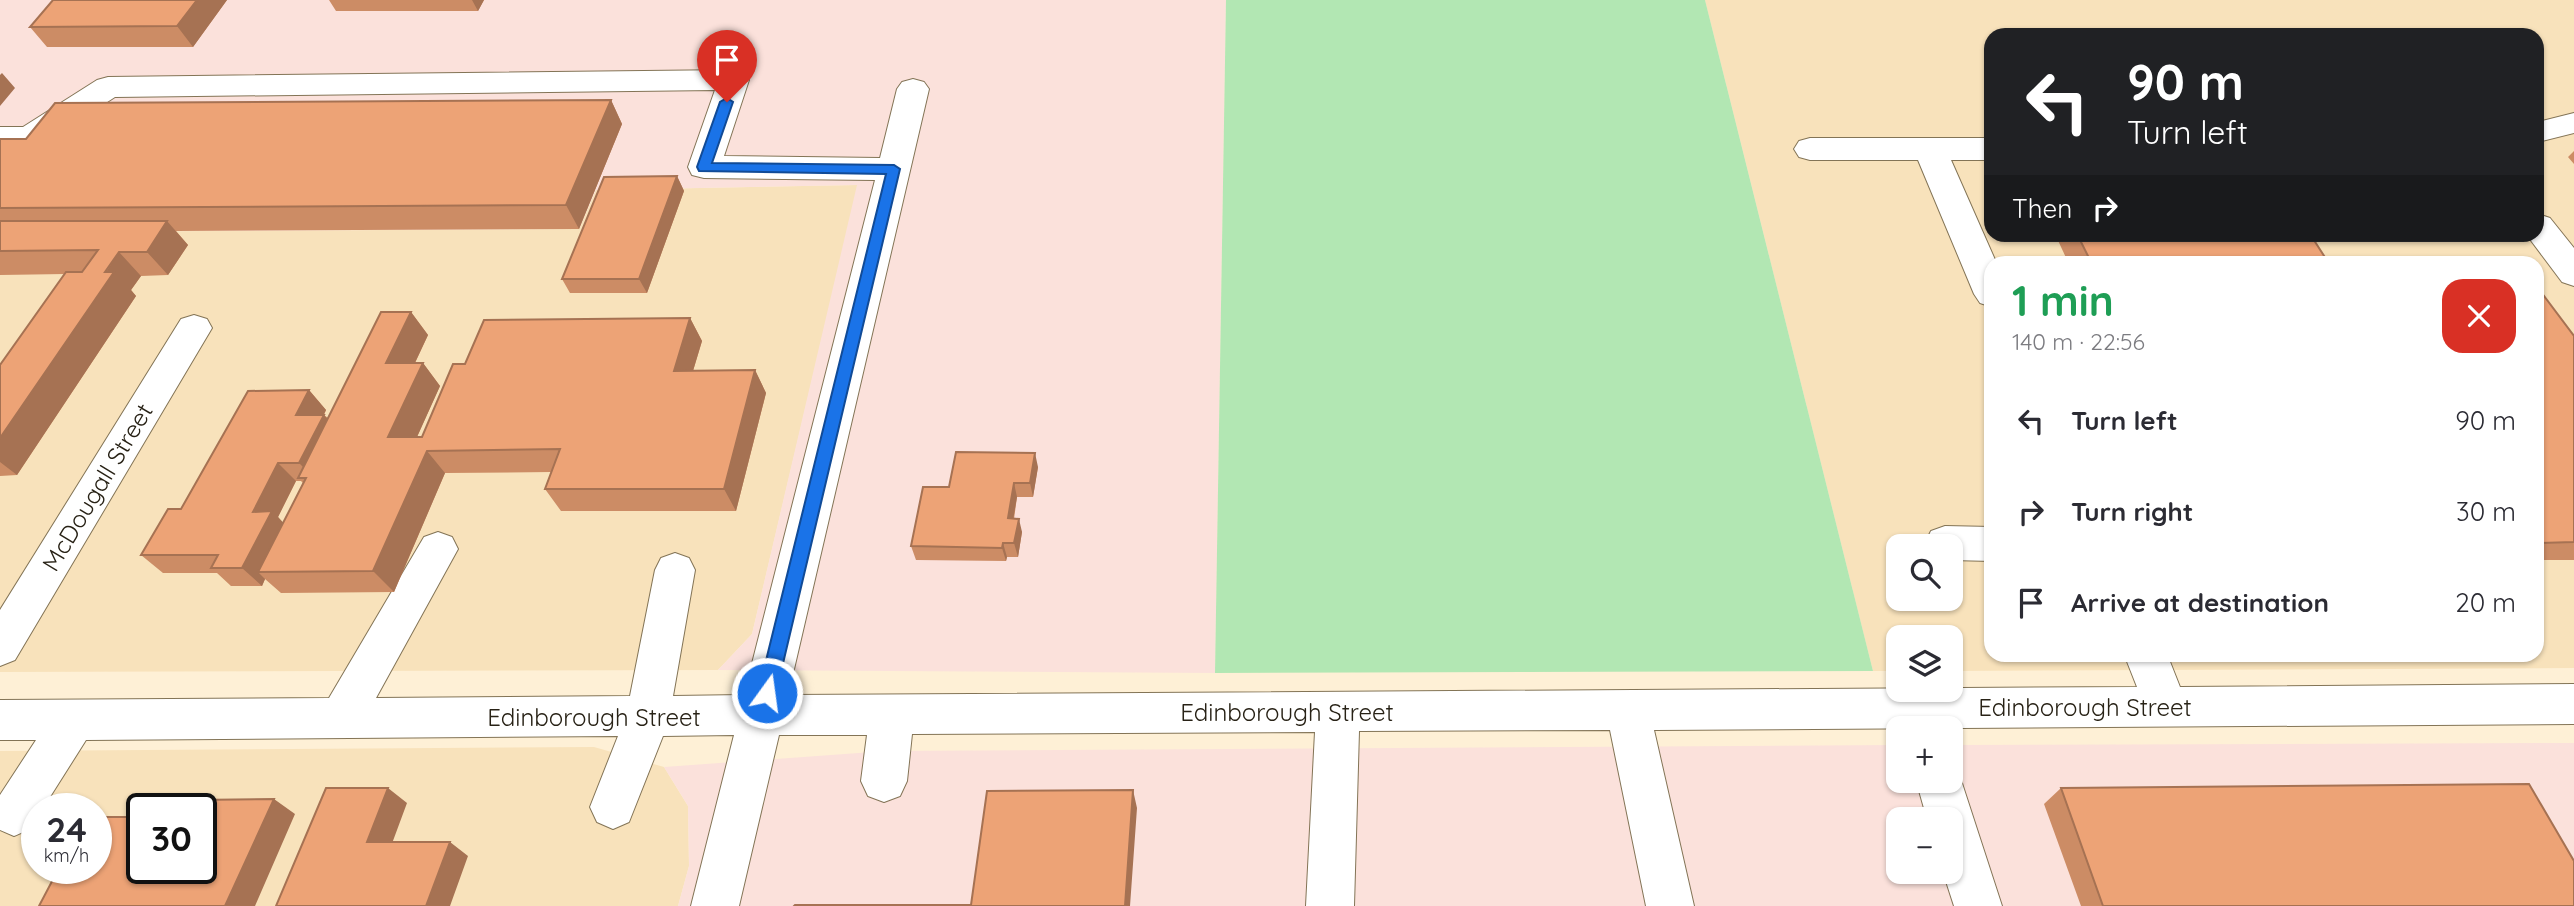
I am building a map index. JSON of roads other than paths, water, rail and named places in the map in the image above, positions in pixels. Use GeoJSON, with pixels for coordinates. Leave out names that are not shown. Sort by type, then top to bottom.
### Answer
{"type":"FeatureCollection","features":[{"type":"Feature","properties":{"kind":"street"},"geometry":{"type":"LineString","coordinates":[[0,138],[30,137],[108,87],[734,80],[704,167],[894,169]]}},
{"type":"Feature","properties":{"kind":"street"},"geometry":{"type":"LineString","coordinates":[[715,906],[913,89]]}},
{"type":"Feature","properties":{"kind":"street"},"geometry":{"type":"LineString","coordinates":[[2544,130],[2574,123]]}},
{"type":"Feature","properties":{"kind":"street"},"geometry":{"type":"LineString","coordinates":[[1810,149],[1984,149]]}},
{"type":"Feature","properties":{"kind":"street"},"geometry":{"type":"LineString","coordinates":[[1930,149],[1984,275]]}},
{"type":"Feature","properties":{"kind":"street"},"geometry":{"type":"LineString","coordinates":[[2544,234],[2574,273]]}},
{"type":"Feature","properties":{"kind":"street","name":"McDougall Street"},"geometry":{"type":"LineString","coordinates":[[0,647],[194,328]]}},
{"type":"Feature","properties":{"kind":"street"},"geometry":{"type":"LineString","coordinates":[[1963,543],[1984,544]]}},
{"type":"Feature","properties":{"kind":"street"},"geometry":{"type":"LineString","coordinates":[[341,718],[438,549]]}},
{"type":"Feature","properties":{"kind":"street"},"geometry":{"type":"LineString","coordinates":[[614,807],[648,716],[675,570]]}},
{"type":"Feature","properties":{"kind":"street"},"geometry":{"type":"LineString","coordinates":[[2148,662],[2167,707]]}},
{"type":"Feature","properties":{"kind":"street","name":"Edinborough Street"},"geometry":{"type":"LineString","coordinates":[[1963,716],[2167,707],[2570,711]]}},
{"type":"Feature","properties":{"kind":"street"},"geometry":{"type":"LineString","coordinates":[[1628,710],[1670,906]]}},
{"type":"Feature","properties":{"kind":"street","name":"Edinborough Street"},"geometry":{"type":"LineString","coordinates":[[0,720],[1628,710],[1886,717]]}},
{"type":"Feature","properties":{"kind":"street"},"geometry":{"type":"LineString","coordinates":[[1330,906],[1338,712]]}},
{"type":"Feature","properties":{"kind":"street"},"geometry":{"type":"LineString","coordinates":[[884,781],[892,715]]}},
{"type":"Feature","properties":{"kind":"street"},"geometry":{"type":"LineString","coordinates":[[14,814],[74,720]]}},
{"type":"Feature","properties":{"kind":"street"},"geometry":{"type":"LineString","coordinates":[[1963,859],[1978,906]]}}]}
